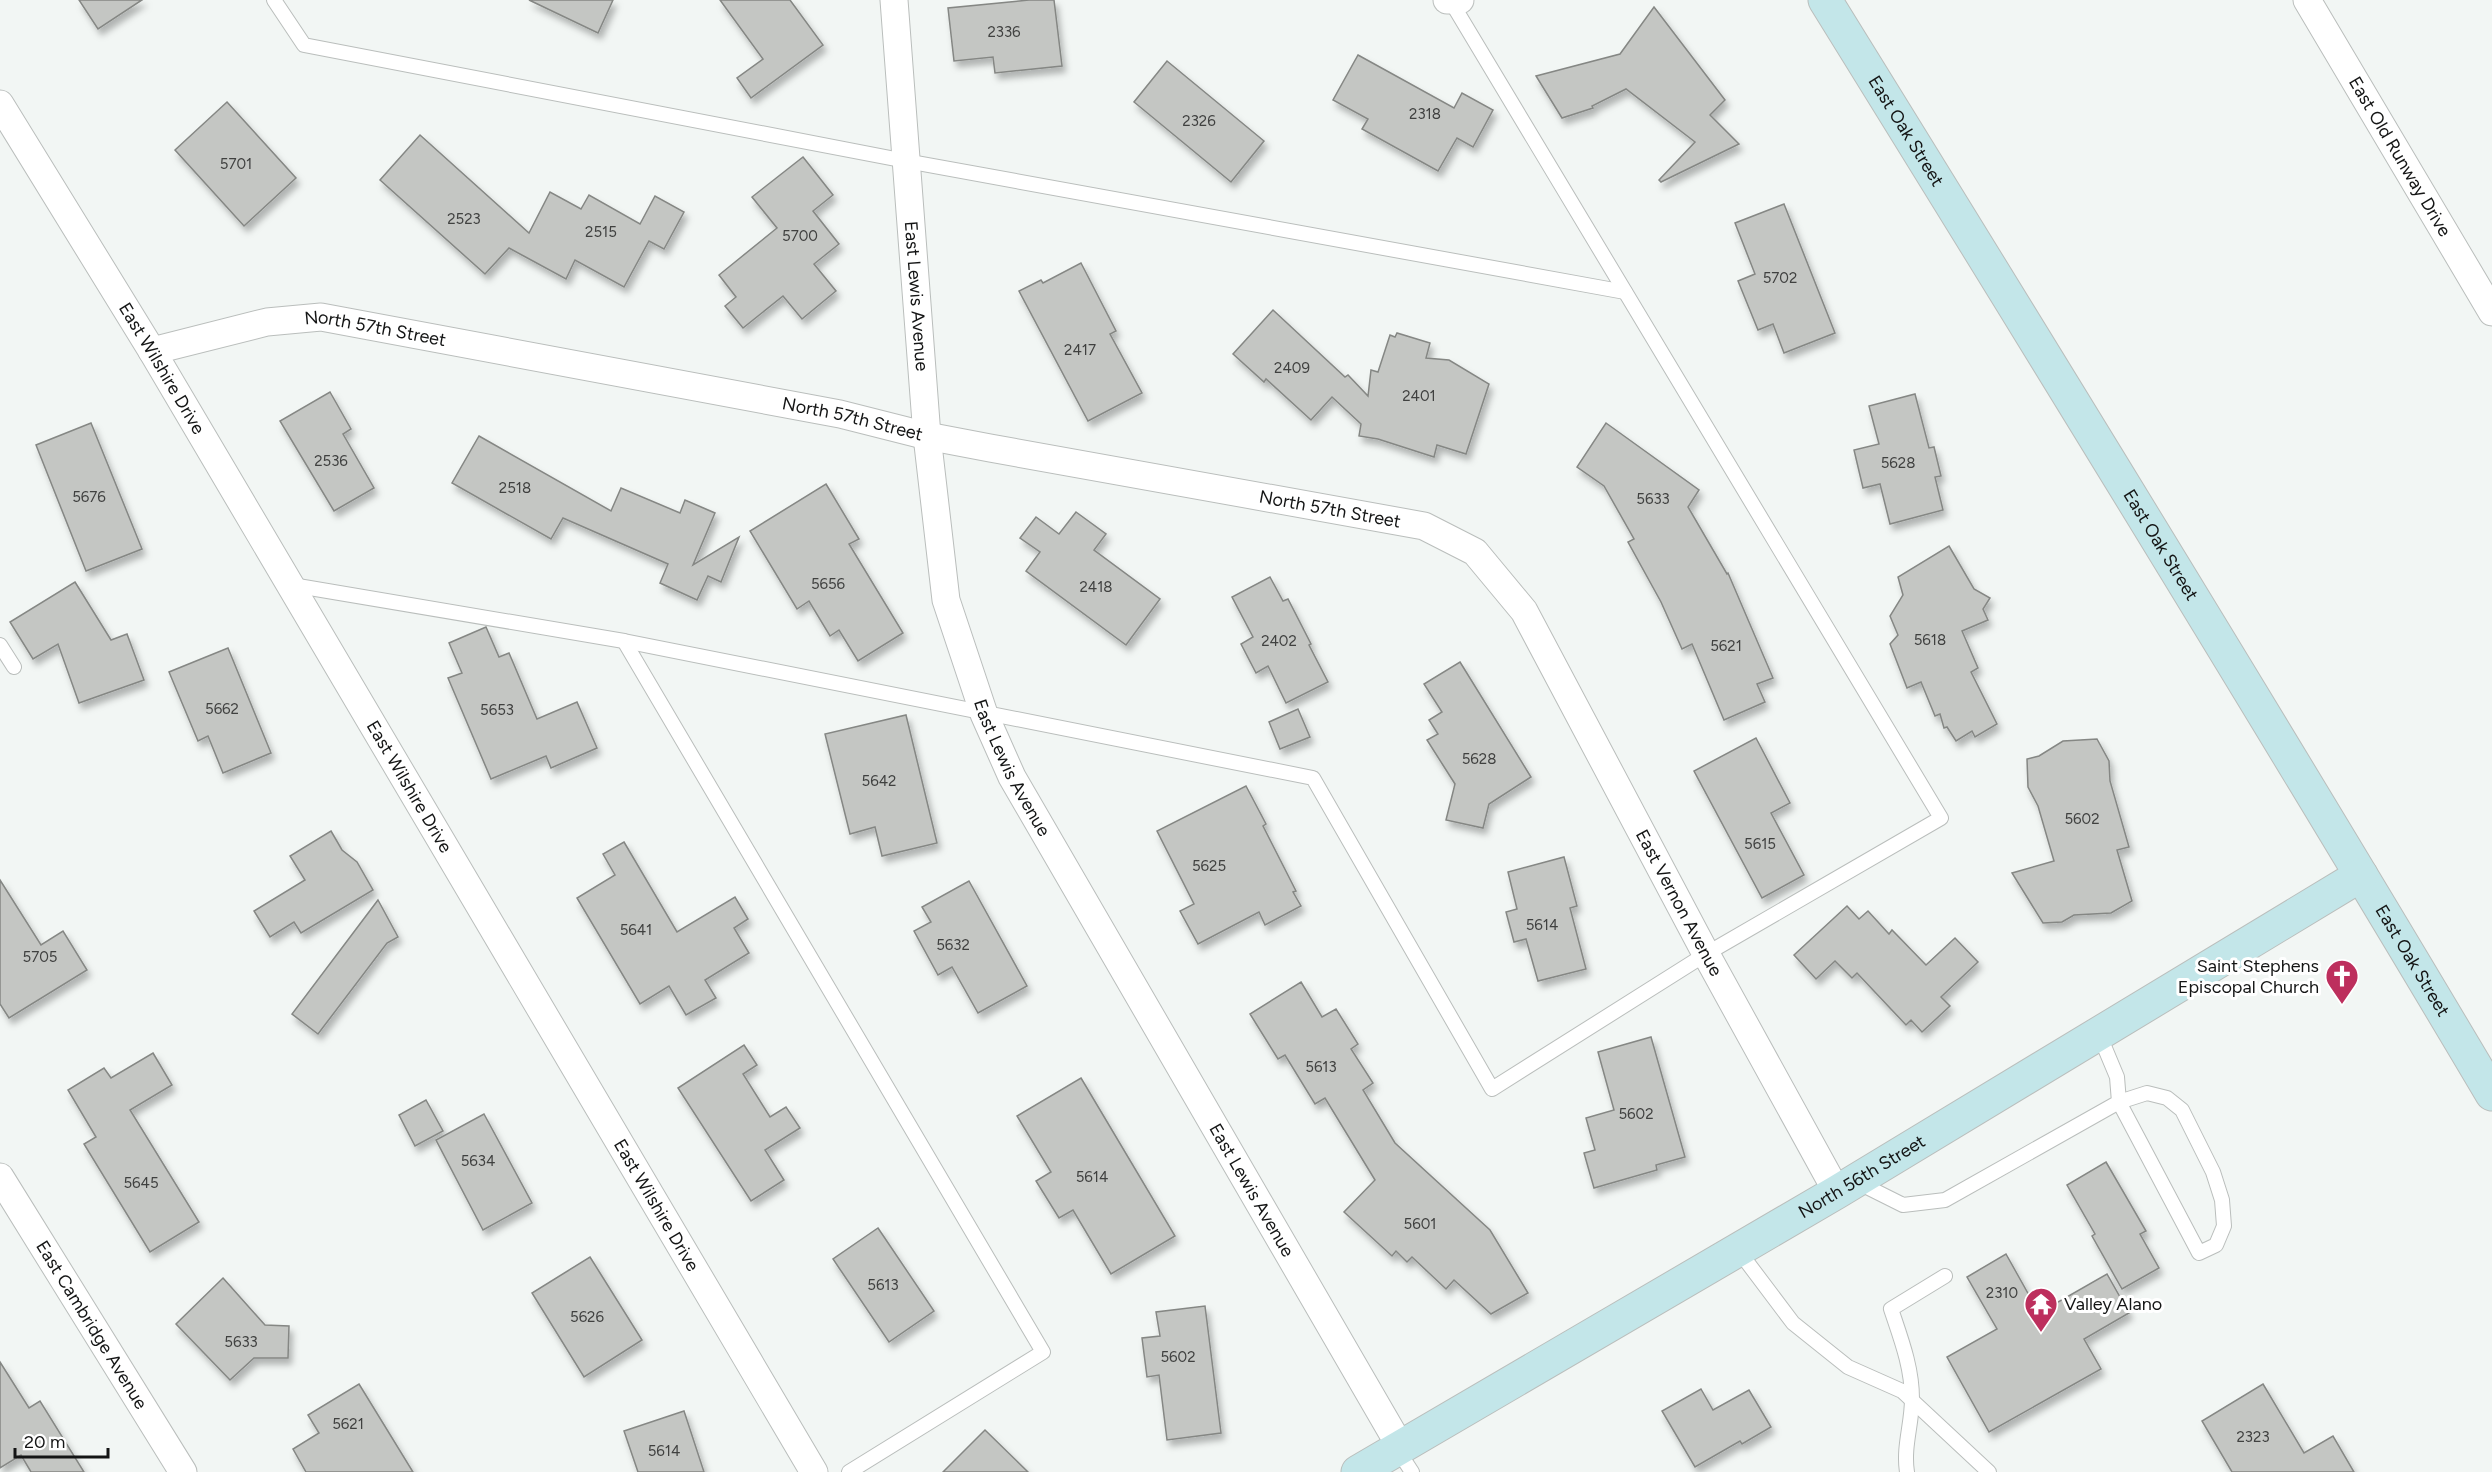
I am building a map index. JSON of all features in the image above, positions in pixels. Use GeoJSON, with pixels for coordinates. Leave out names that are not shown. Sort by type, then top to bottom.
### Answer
{"type":"FeatureCollection","features":[{"type":"Feature","properties":{"kind":"street","name":"East Lewis Avenue"},"geometry":{"type":"LineString","coordinates":[[894,0],[927,436],[946,600],[984,714],[1018,787],[1403,1455]]}},
{"type":"Feature","properties":{"kind":"street"},"geometry":{"type":"LineString","coordinates":[[1449,0],[1461,0]]}},
{"type":"Feature","properties":{"kind":"street","name":"East Oak Street"},"geometry":{"type":"LineString","coordinates":[[1824,0],[2014,303],[2492,1094]]}},
{"type":"Feature","properties":{"kind":"street","name":"East Old Runway Drive"},"geometry":{"type":"LineString","coordinates":[[2307,0],[2492,312]]}},
{"type":"Feature","properties":{"kind":"street","name":"East Wilshire Drive"},"geometry":{"type":"LineString","coordinates":[[0,104],[152,351],[814,1472]]}},
{"type":"Feature","properties":{"kind":"street","name":"North 57th Street"},"geometry":{"type":"LineString","coordinates":[[152,351],[267,322],[321,317],[840,414],[927,436],[1424,526],[1475,552],[1524,611]]}},
{"type":"Feature","properties":{"kind":"street","name":"East Vernon Avenue"},"geometry":{"type":"LineString","coordinates":[[1524,611],[1706,954],[1846,1186]]}},
{"type":"Feature","properties":{"kind":"street","name":"North 56th Street"},"geometry":{"type":"LineString","coordinates":[[1358,1472],[1403,1455],[1737,1250],[2361,875]]}},
{"type":"Feature","properties":{"kind":"street","name":"East Cambridge Avenue"},"geometry":{"type":"LineString","coordinates":[[0,1177],[183,1472]]}},
{"type":"Feature","properties":{"kind":"lane"},"geometry":{"type":"LineString","coordinates":[[274,0],[304,45],[906,161],[1625,292]]}},
{"type":"Feature","properties":{"kind":"lane"},"geometry":{"type":"LineString","coordinates":[[290,585],[624,641],[1313,778],[1492,1089],[1706,954],[1941,818],[1449,0]]}},
{"type":"Feature","properties":{"kind":"lane"},"geometry":{"type":"LineString","coordinates":[[624,641],[1043,1352],[849,1472]]}},
{"type":"Feature","properties":{"kind":"lane"},"geometry":{"type":"LineString","coordinates":[[0,645],[14,667]]}},
{"type":"Feature","properties":{"kind":"lane"},"geometry":{"type":"LineString","coordinates":[[1846,1186],[1903,1205],[1946,1200],[2119,1102],[2147,1093],[2167,1098],[2182,1110],[2213,1172],[2222,1200],[2224,1226],[2216,1245],[2199,1253],[2119,1102],[2117,1077],[2098,1034]]}},
{"type":"Feature","properties":{"kind":"lane"},"geometry":{"type":"LineString","coordinates":[[1737,1250],[1793,1323],[1848,1367],[1902,1391],[1989,1472]]}},
{"type":"Feature","properties":{"kind":"lane"},"geometry":{"type":"LineString","coordinates":[[1907,1472],[1905,1457],[1912,1400],[1908,1362],[1891,1309],[1945,1276]]}},
{"type":"Feature","properties":{"kind":"building"},"geometry":{"type":"Polygon","coordinates":[[[79,0],[142,0],[98,29],[79,0]]]}},
{"type":"Feature","properties":{"kind":"building"},"geometry":{"type":"Polygon","coordinates":[[[529,0],[613,0],[598,33],[529,0]]]}},
{"type":"Feature","properties":{"kind":"building"},"geometry":{"type":"Polygon","coordinates":[[[720,0],[790,0],[823,45],[751,98],[737,78],[763,59],[720,0]]]}},
{"type":"Feature","properties":{"kind":"building"},"geometry":{"type":"Polygon","coordinates":[[[1029,0],[1054,0],[1062,66],[995,73],[993,57],[954,61],[948,8],[1029,0]]]}},
{"type":"Feature","properties":{"kind":"building"},"geometry":{"type":"Polygon","coordinates":[[[1654,7],[1725,100],[1710,115],[1739,144],[1661,182],[1659,180],[1695,142],[1626,89],[1592,106],[1593,108],[1562,118],[1536,76],[1620,54],[1654,7]]]}},
{"type":"Feature","properties":{"kind":"building"},"geometry":{"type":"Polygon","coordinates":[[[1358,55],[1454,108],[1462,93],[1493,110],[1473,147],[1457,138],[1438,171],[1362,129],[1368,119],[1333,100],[1358,55]]]}},
{"type":"Feature","properties":{"kind":"building"},"geometry":{"type":"Polygon","coordinates":[[[1167,61],[1264,141],[1231,182],[1134,102],[1167,61]]]}},
{"type":"Feature","properties":{"kind":"building"},"geometry":{"type":"Polygon","coordinates":[[[227,102],[296,178],[244,226],[175,150],[227,102]]]}},
{"type":"Feature","properties":{"kind":"building"},"geometry":{"type":"Polygon","coordinates":[[[420,135],[529,233],[550,192],[581,209],[589,195],[640,224],[655,196],[684,212],[664,249],[649,241],[624,287],[575,260],[566,279],[509,248],[485,274],[380,180],[420,135]]]}},
{"type":"Feature","properties":{"kind":"building"},"geometry":{"type":"Polygon","coordinates":[[[803,157],[833,195],[813,211],[839,244],[814,264],[836,291],[802,319],[783,296],[743,328],[725,306],[736,297],[719,275],[777,228],[752,197],[803,157]]]}},
{"type":"Feature","properties":{"kind":"building"},"geometry":{"type":"Polygon","coordinates":[[[1784,204],[1835,333],[1784,353],[1773,324],[1758,330],[1738,281],[1755,274],[1735,223],[1784,204]]]}},
{"type":"Feature","properties":{"kind":"building"},"geometry":{"type":"Polygon","coordinates":[[[1081,263],[1116,331],[1110,334],[1142,393],[1088,421],[1019,291],[1041,280],[1043,283],[1081,263]]]}},
{"type":"Feature","properties":{"kind":"building"},"geometry":{"type":"Polygon","coordinates":[[[1273,310],[1345,377],[1348,375],[1368,396],[1371,370],[1378,372],[1390,335],[1395,337],[1397,333],[1430,343],[1426,358],[1449,360],[1489,384],[1466,454],[1437,445],[1434,457],[1378,439],[1359,436],[1361,424],[1332,397],[1311,420],[1266,379],[1264,382],[1233,354],[1273,310]]]}},
{"type":"Feature","properties":{"kind":"building"},"geometry":{"type":"Polygon","coordinates":[[[330,392],[351,429],[343,434],[374,488],[334,511],[280,421],[330,392]]]}},
{"type":"Feature","properties":{"kind":"building"},"geometry":{"type":"Polygon","coordinates":[[[1915,394],[1929,448],[1934,447],[1941,476],[1935,477],[1943,510],[1890,524],[1880,484],[1863,488],[1854,450],[1879,444],[1869,406],[1915,394]]]}},
{"type":"Feature","properties":{"kind":"building"},"geometry":{"type":"Polygon","coordinates":[[[91,423],[142,549],[86,571],[36,445],[91,423]]]}},
{"type":"Feature","properties":{"kind":"building"},"geometry":{"type":"Polygon","coordinates":[[[1606,423],[1699,490],[1688,507],[1728,573],[1773,678],[1757,684],[1765,702],[1724,720],[1692,644],[1682,649],[1661,602],[1628,542],[1634,539],[1604,486],[1577,467],[1606,423]]]}},
{"type":"Feature","properties":{"kind":"building"},"geometry":{"type":"Polygon","coordinates":[[[479,436],[611,511],[621,488],[680,513],[685,500],[715,513],[693,565],[739,537],[721,582],[708,576],[697,600],[660,583],[668,564],[563,518],[551,539],[452,483],[479,436]]]}},
{"type":"Feature","properties":{"kind":"building"},"geometry":{"type":"Polygon","coordinates":[[[826,484],[859,539],[849,544],[903,633],[858,661],[839,630],[830,636],[809,601],[797,609],[750,531],[826,484]]]}},
{"type":"Feature","properties":{"kind":"building"},"geometry":{"type":"Polygon","coordinates":[[[1076,512],[1106,534],[1094,550],[1160,599],[1126,645],[1026,571],[1040,552],[1020,538],[1036,517],[1059,534],[1076,512]]]}},
{"type":"Feature","properties":{"kind":"building"},"geometry":{"type":"Polygon","coordinates":[[[1949,546],[1974,589],[1990,598],[1983,609],[1988,620],[1962,631],[1978,668],[1971,672],[1997,724],[1975,737],[1972,731],[1956,741],[1947,727],[1944,728],[1940,714],[1935,716],[1921,682],[1907,688],[1890,644],[1898,635],[1890,616],[1903,595],[1898,577],[1949,546]]]}},
{"type":"Feature","properties":{"kind":"building"},"geometry":{"type":"Polygon","coordinates":[[[1270,577],[1283,601],[1288,599],[1328,682],[1286,703],[1268,666],[1256,673],[1241,644],[1253,637],[1232,597],[1270,577]]]}},
{"type":"Feature","properties":{"kind":"building"},"geometry":{"type":"Polygon","coordinates":[[[75,582],[111,640],[127,634],[144,680],[79,703],[58,644],[33,659],[10,622],[75,582]]]}},
{"type":"Feature","properties":{"kind":"building"},"geometry":{"type":"Polygon","coordinates":[[[486,627],[499,657],[509,653],[537,719],[577,702],[597,748],[551,768],[546,756],[491,779],[448,678],[462,673],[449,643],[486,627]]]}},
{"type":"Feature","properties":{"kind":"building"},"geometry":{"type":"Polygon","coordinates":[[[228,648],[271,753],[223,773],[208,736],[198,741],[169,672],[228,648]]]}},
{"type":"Feature","properties":{"kind":"building"},"geometry":{"type":"Polygon","coordinates":[[[1460,662],[1531,777],[1489,804],[1483,828],[1446,820],[1455,784],[1427,740],[1438,734],[1429,720],[1442,712],[1424,684],[1460,662]]]}},
{"type":"Feature","properties":{"kind":"building"},"geometry":{"type":"Polygon","coordinates":[[[1298,709],[1310,737],[1280,749],[1269,722],[1298,709]]]}},
{"type":"Feature","properties":{"kind":"building"},"geometry":{"type":"Polygon","coordinates":[[[906,715],[937,843],[882,856],[875,827],[850,834],[825,734],[906,715]]]}},
{"type":"Feature","properties":{"kind":"building"},"geometry":{"type":"Polygon","coordinates":[[[1756,738],[1790,803],[1771,813],[1804,875],[1762,898],[1694,771],[1756,738]]]}},
{"type":"Feature","properties":{"kind":"building"},"geometry":{"type":"Polygon","coordinates":[[[2097,739],[2109,761],[2110,781],[2129,847],[2117,850],[2132,901],[2111,913],[2074,915],[2062,922],[2043,923],[2012,873],[2054,861],[2038,806],[2028,787],[2027,759],[2039,756],[2063,741],[2097,739]]]}},
{"type":"Feature","properties":{"kind":"building"},"geometry":{"type":"Polygon","coordinates":[[[1246,786],[1266,824],[1263,826],[1296,891],[1293,892],[1301,906],[1265,925],[1259,912],[1198,944],[1180,911],[1194,904],[1157,831],[1246,786]]]}},
{"type":"Feature","properties":{"kind":"building"},"geometry":{"type":"Polygon","coordinates":[[[331,831],[342,850],[357,862],[373,890],[301,933],[294,922],[270,937],[254,911],[305,880],[290,856],[331,831]]]}},
{"type":"Feature","properties":{"kind":"building"},"geometry":{"type":"Polygon","coordinates":[[[624,842],[677,932],[735,897],[748,919],[734,928],[749,953],[705,980],[716,998],[686,1015],[669,986],[640,1004],[577,898],[615,875],[603,854],[624,842]]]}},
{"type":"Feature","properties":{"kind":"building"},"geometry":{"type":"Polygon","coordinates":[[[1564,857],[1577,906],[1570,908],[1586,969],[1538,981],[1526,939],[1514,942],[1506,912],[1517,909],[1508,872],[1564,857]]]}},
{"type":"Feature","properties":{"kind":"building"},"geometry":{"type":"Polygon","coordinates":[[[0,880],[41,945],[63,931],[87,970],[9,1018],[0,1004],[0,880]]]}},
{"type":"Feature","properties":{"kind":"building"},"geometry":{"type":"Polygon","coordinates":[[[969,881],[1027,986],[978,1013],[952,967],[938,975],[914,931],[931,922],[922,907],[969,881]]]}},
{"type":"Feature","properties":{"kind":"building"},"geometry":{"type":"Polygon","coordinates":[[[378,900],[398,937],[387,943],[318,1034],[292,1014],[378,900]]]}},
{"type":"Feature","properties":{"kind":"building"},"geometry":{"type":"Polygon","coordinates":[[[1847,906],[1859,919],[1868,911],[1889,934],[1892,930],[1926,965],[1955,938],[1978,962],[1941,997],[1950,1006],[1922,1032],[1911,1020],[1906,1025],[1857,973],[1852,978],[1835,961],[1816,979],[1794,955],[1847,906]]]}},
{"type":"Feature","properties":{"kind":"building"},"geometry":{"type":"Polygon","coordinates":[[[1301,982],[1322,1017],[1336,1009],[1358,1044],[1351,1049],[1373,1083],[1363,1090],[1395,1143],[1490,1230],[1528,1293],[1491,1314],[1454,1280],[1446,1289],[1412,1257],[1407,1262],[1396,1251],[1392,1256],[1344,1212],[1375,1180],[1325,1098],[1315,1104],[1285,1055],[1278,1059],[1250,1014],[1301,982]]]}},
{"type":"Feature","properties":{"kind":"building"},"geometry":{"type":"Polygon","coordinates":[[[1651,1037],[1685,1157],[1656,1165],[1657,1170],[1594,1188],[1584,1153],[1595,1150],[1586,1118],[1614,1110],[1598,1052],[1651,1037]]]}},
{"type":"Feature","properties":{"kind":"building"},"geometry":{"type":"Polygon","coordinates":[[[744,1045],[757,1065],[743,1074],[770,1117],[786,1107],[800,1128],[765,1150],[784,1180],[751,1201],[678,1088],[744,1045]]]}},
{"type":"Feature","properties":{"kind":"building"},"geometry":{"type":"Polygon","coordinates":[[[153,1053],[172,1085],[130,1110],[199,1222],[150,1252],[84,1144],[96,1137],[68,1090],[104,1068],[111,1078],[153,1053]]]}},
{"type":"Feature","properties":{"kind":"building"},"geometry":{"type":"Polygon","coordinates":[[[1081,1078],[1175,1236],[1111,1274],[1073,1210],[1059,1218],[1036,1181],[1051,1172],[1017,1116],[1081,1078]]]}},
{"type":"Feature","properties":{"kind":"building"},"geometry":{"type":"Polygon","coordinates":[[[426,1100],[443,1131],[415,1146],[399,1115],[426,1100]]]}},
{"type":"Feature","properties":{"kind":"building"},"geometry":{"type":"Polygon","coordinates":[[[484,1114],[532,1203],[483,1230],[436,1140],[484,1114]]]}},
{"type":"Feature","properties":{"kind":"building"},"geometry":{"type":"Polygon","coordinates":[[[2106,1162],[2146,1231],[2140,1234],[2159,1268],[2122,1289],[2092,1236],[2095,1234],[2067,1185],[2106,1162]]]}},
{"type":"Feature","properties":{"kind":"building"},"geometry":{"type":"Polygon","coordinates":[[[878,1228],[934,1311],[889,1342],[833,1259],[878,1228]]]}},
{"type":"Feature","properties":{"kind":"building"},"geometry":{"type":"Polygon","coordinates":[[[2006,1254],[2039,1313],[2107,1274],[2129,1313],[2084,1339],[2101,1369],[1989,1432],[1947,1357],[1997,1329],[1967,1277],[2006,1254]]]}},
{"type":"Feature","properties":{"kind":"building"},"geometry":{"type":"Polygon","coordinates":[[[590,1257],[642,1340],[584,1377],[532,1293],[590,1257]]]}},
{"type":"Feature","properties":{"kind":"building"},"geometry":{"type":"Polygon","coordinates":[[[223,1278],[265,1325],[289,1326],[288,1358],[254,1358],[230,1380],[176,1324],[223,1278]]]}},
{"type":"Feature","properties":{"kind":"building"},"geometry":{"type":"Polygon","coordinates":[[[1205,1306],[1221,1433],[1167,1440],[1159,1375],[1147,1377],[1142,1338],[1160,1336],[1156,1312],[1205,1306]]]}},
{"type":"Feature","properties":{"kind":"building"},"geometry":{"type":"Polygon","coordinates":[[[0,1362],[29,1408],[40,1401],[84,1472],[31,1472],[21,1455],[0,1468],[0,1362]]]}},
{"type":"Feature","properties":{"kind":"building"},"geometry":{"type":"Polygon","coordinates":[[[359,1384],[413,1472],[306,1472],[293,1449],[319,1433],[308,1415],[359,1384]]]}},
{"type":"Feature","properties":{"kind":"building"},"geometry":{"type":"Polygon","coordinates":[[[2263,1384],[2304,1453],[2333,1436],[2354,1472],[2232,1472],[2202,1421],[2263,1384]]]}},
{"type":"Feature","properties":{"kind":"building"},"geometry":{"type":"Polygon","coordinates":[[[1701,1389],[1713,1410],[1749,1390],[1771,1427],[1742,1444],[1740,1441],[1695,1467],[1662,1411],[1701,1389]]]}},
{"type":"Feature","properties":{"kind":"building"},"geometry":{"type":"Polygon","coordinates":[[[684,1411],[704,1472],[638,1472],[624,1431],[684,1411]]]}},
{"type":"Feature","properties":{"kind":"building"},"geometry":{"type":"Polygon","coordinates":[[[985,1430],[1028,1472],[943,1472],[985,1430]]]}},
{"type":"Feature","properties":{"kind":"place","name":"Saint Stephens Episcopal Church"},"geometry":{"type":"Point","coordinates":[2342,1005]}},
{"type":"Feature","properties":{"kind":"place","name":"Valley Alano"},"geometry":{"type":"Point","coordinates":[2041,1333]}}]}
